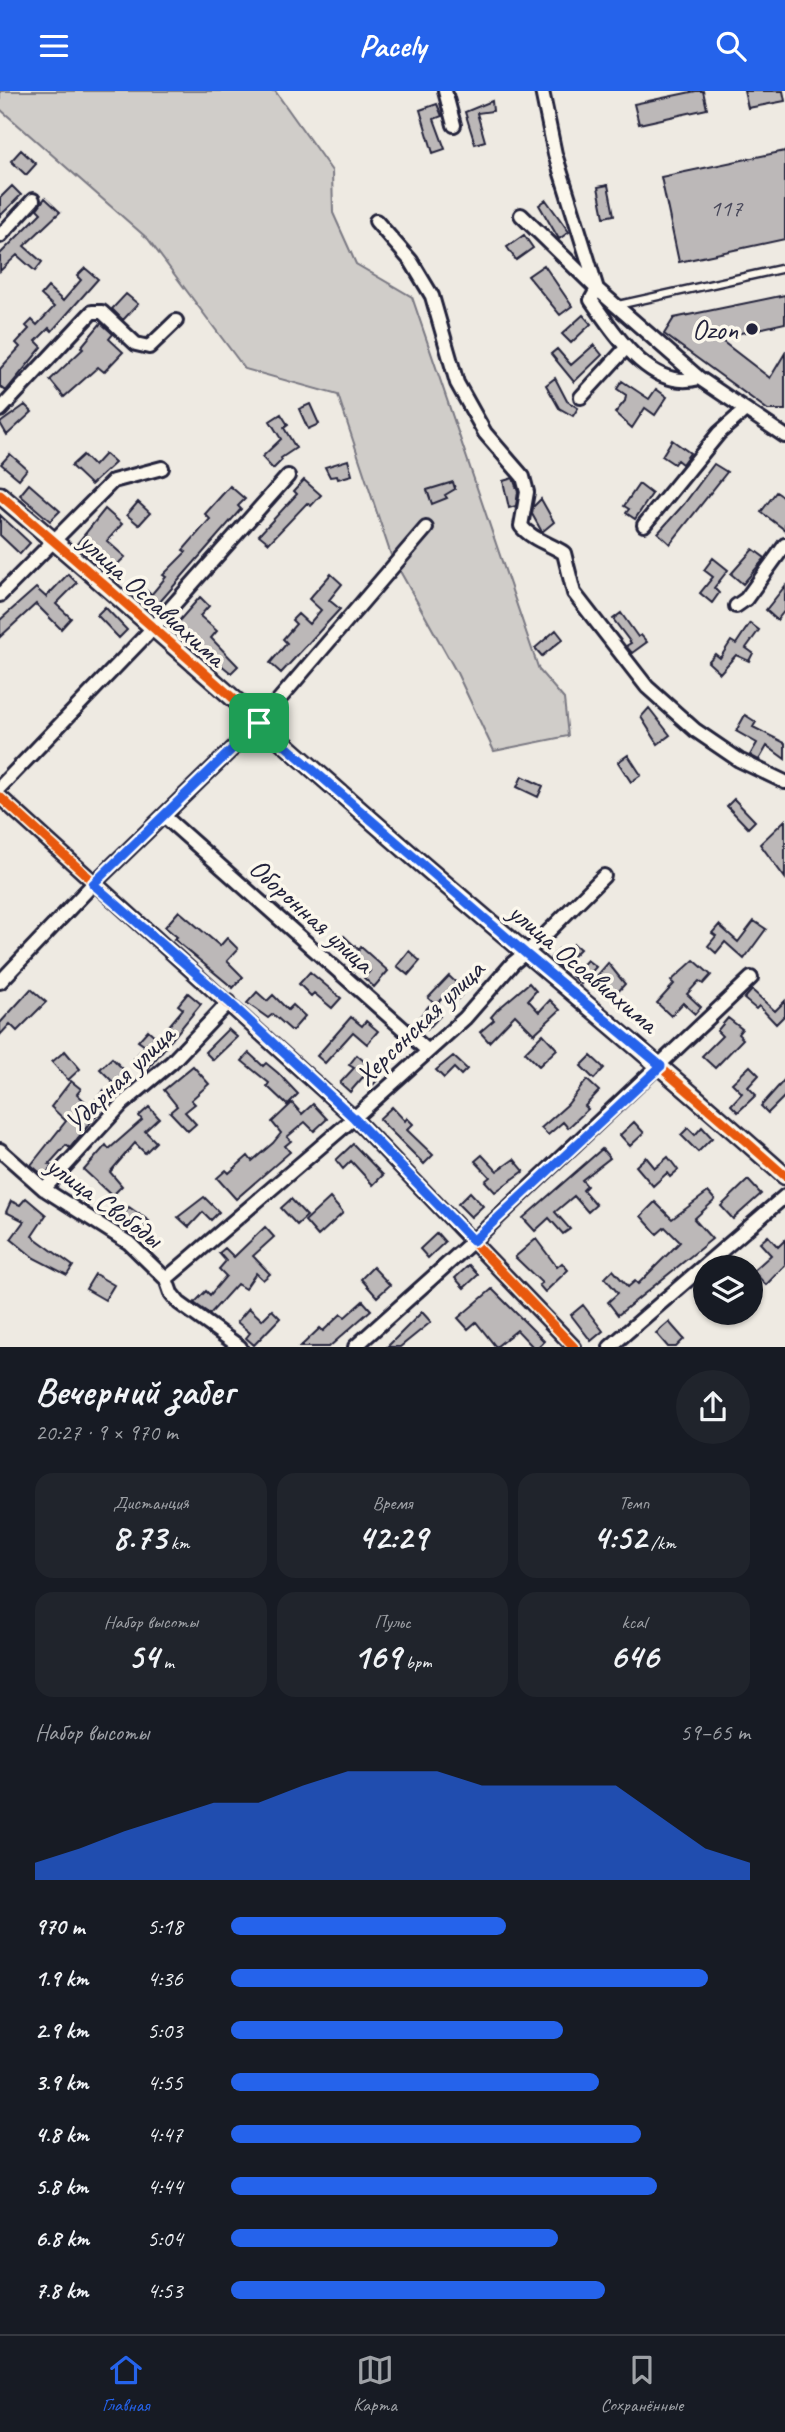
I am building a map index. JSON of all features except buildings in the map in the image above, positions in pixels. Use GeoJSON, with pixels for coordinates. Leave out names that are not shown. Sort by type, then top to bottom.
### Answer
{"type":"FeatureCollection","features":[{"type":"Feature","properties":{"kind":"street"},"geometry":{"type":"LineString","coordinates":[[445,91],[454,125]]}},
{"type":"Feature","properties":{"kind":"street"},"geometry":{"type":"LineString","coordinates":[[542,91],[555,154],[597,289],[591,300],[626,348],[668,379],[683,382],[699,378]]}},
{"type":"Feature","properties":{"kind":"street"},"geometry":{"type":"LineString","coordinates":[[0,236],[33,200]]}},
{"type":"Feature","properties":{"kind":"street"},"geometry":{"type":"LineString","coordinates":[[521,215],[597,289],[699,378],[744,411],[785,436]]}},
{"type":"Feature","properties":{"kind":"street"},"geometry":{"type":"LineString","coordinates":[[376,221],[411,261],[432,296],[457,383],[478,422],[523,477],[527,492],[521,526],[528,535],[546,541],[564,553],[574,593],[647,687],[695,730],[739,760],[785,782]]}},
{"type":"Feature","properties":{"kind":"street"},"geometry":{"type":"LineString","coordinates":[[0,410],[92,312],[102,312],[136,344],[149,347],[176,321]]}},
{"type":"Feature","properties":{"kind":"street"},"geometry":{"type":"LineString","coordinates":[[581,397],[626,348]]}},
{"type":"Feature","properties":{"kind":"street"},"geometry":{"type":"LineString","coordinates":[[645,525],[719,433],[744,411]]}},
{"type":"Feature","properties":{"kind":"street"},"geometry":{"type":"LineString","coordinates":[[0,595],[113,481],[162,468]]}},
{"type":"Feature","properties":{"kind":"street"},"geometry":{"type":"LineString","coordinates":[[0,787],[152,629],[288,476]]}},
{"type":"Feature","properties":{"kind":"street","name":"улица Осоавиахима"},"geometry":{"type":"LineString","coordinates":[[0,495],[259,723],[525,953],[661,1066],[785,1176]]}},
{"type":"Feature","properties":{"kind":"street"},"geometry":{"type":"LineString","coordinates":[[0,982],[93,884],[259,723],[426,528]]}},
{"type":"Feature","properties":{"kind":"street"},"geometry":{"type":"LineString","coordinates":[[736,606],[746,599],[785,545]]}},
{"type":"Feature","properties":{"kind":"street"},"geometry":{"type":"LineString","coordinates":[[0,797],[354,1118],[574,1347]]}},
{"type":"Feature","properties":{"kind":"street","name":"Оборонная улица"},"geometry":{"type":"LineString","coordinates":[[164,815],[428,1051]]}},
{"type":"Feature","properties":{"kind":"street","name":"Херсонская улица"},"geometry":{"type":"LineString","coordinates":[[166,1279],[354,1118],[465,1018],[525,953],[604,876]]}},
{"type":"Feature","properties":{"kind":"street"},"geometry":{"type":"LineString","coordinates":[[355,1347],[661,1066],[751,978]]}},
{"type":"Feature","properties":{"kind":"street","name":"Ударная улица"},"geometry":{"type":"LineString","coordinates":[[44,1189],[122,1104],[172,1062],[229,1002]]}},
{"type":"Feature","properties":{"kind":"street","name":"улица Свободы"},"geometry":{"type":"LineString","coordinates":[[0,1150],[44,1189],[129,1243],[166,1279],[171,1293],[179,1303],[240,1347]]}},
{"type":"Feature","properties":{"kind":"street"},"geometry":{"type":"LineString","coordinates":[[610,1347],[785,1196]]}},
{"type":"Feature","properties":{"kind":"lane"},"geometry":{"type":"LineString","coordinates":[[616,306],[785,268]]}},
{"type":"Feature","properties":{"kind":"shaded area"},"geometry":{"type":"Polygon","coordinates":[[[0,91],[275,91],[332,171],[333,213],[356,264],[412,297],[539,670],[564,699],[568,736],[494,751],[457,673],[391,555],[338,395],[245,369],[148,239],[0,109],[0,91]]]}},
{"type":"Feature","properties":{"kind":"cycle path"},"geometry":{"type":"LineString","coordinates":[[0,495],[409,853],[785,1176]]}},
{"type":"Feature","properties":{"kind":"cycle path"},"geometry":{"type":"LineString","coordinates":[[0,797],[354,1118],[574,1347]]}},
{"type":"Feature","properties":{"kind":"place","name":"Ozon"},"geometry":{"type":"Point","coordinates":[752,329]}},
{"type":"Feature","properties":{"kind":"route"},"geometry":{"type":"LineString","coordinates":[[259,723],[525,953],[661,1066],[473,1241],[354,1118],[229,1002],[93,884],[259,723]]}}]}
